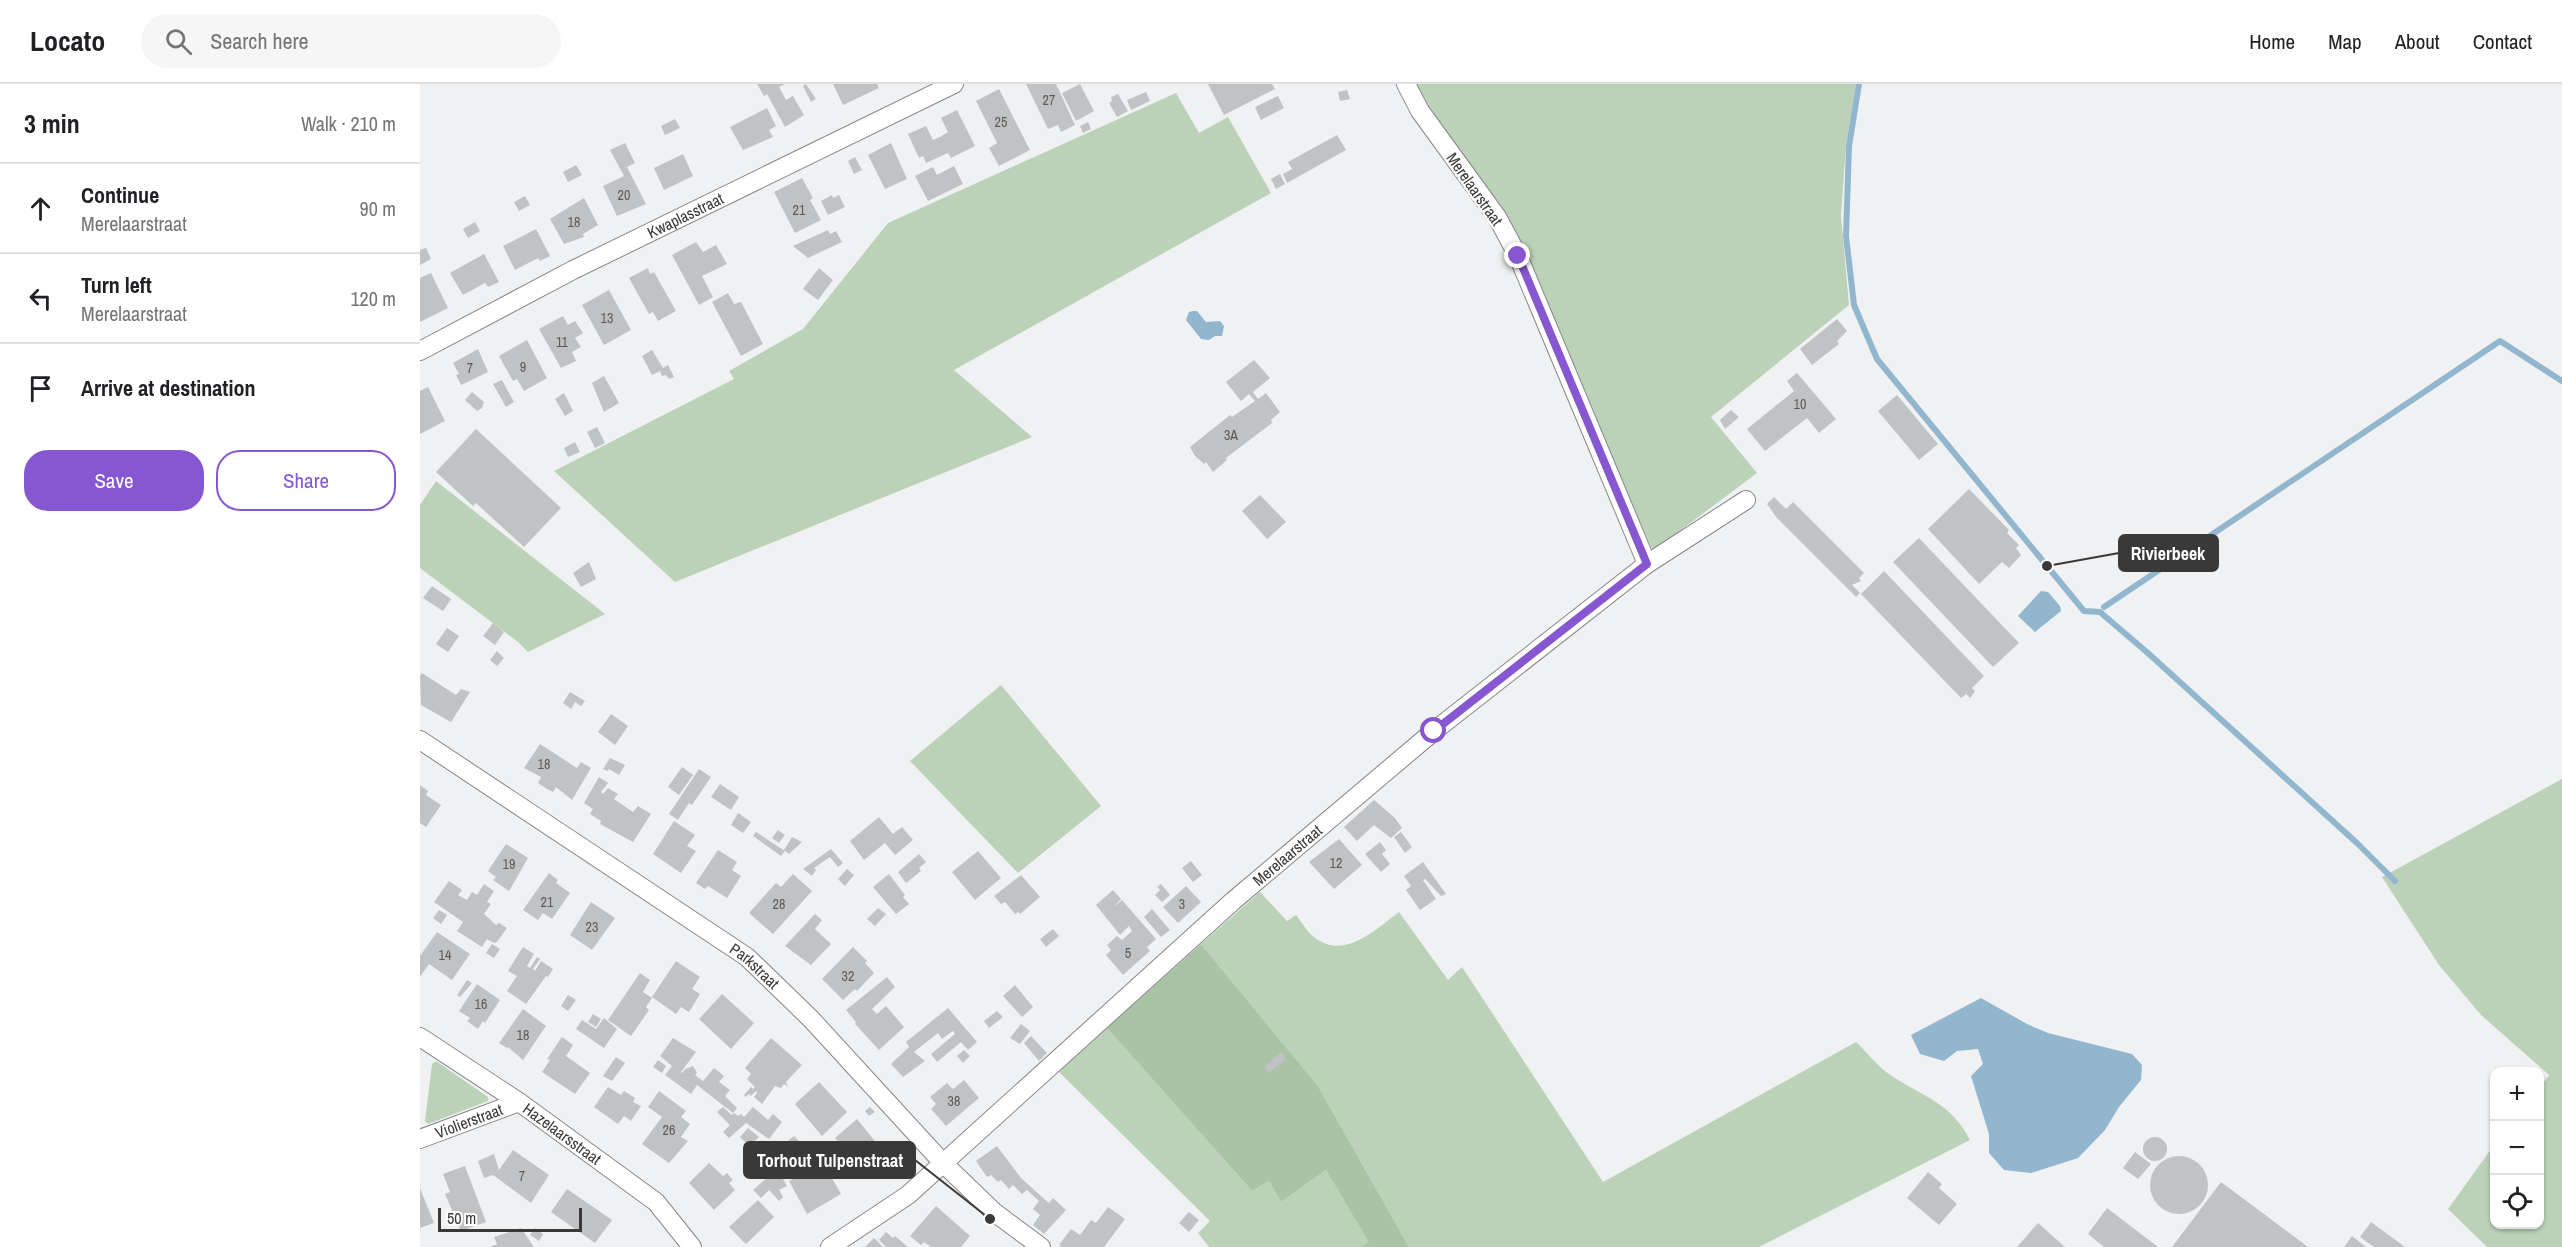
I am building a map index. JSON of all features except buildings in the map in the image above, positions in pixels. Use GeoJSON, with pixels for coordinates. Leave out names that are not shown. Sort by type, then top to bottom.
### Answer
{"type":"FeatureCollection","features":[{"type":"Feature","properties":{"kind":"street","name":"Kwaplasstraat"},"geometry":{"type":"LineString","coordinates":[[420,351],[573,270],[954,84]]}},
{"type":"Feature","properties":{"kind":"street","name":"Merelaarstraat"},"geometry":{"type":"LineString","coordinates":[[1406,84],[1420,111],[1497,217],[1518,256],[1647,564]]}},
{"type":"Feature","properties":{"kind":"street","name":"Merelaarstraat"},"geometry":{"type":"LineString","coordinates":[[830,1247],[908,1195],[1243,893],[1434,731],[1647,564],[1746,500]]}},
{"type":"Feature","properties":{"kind":"street","name":"Parkstraat"},"geometry":{"type":"LineString","coordinates":[[420,740],[747,957],[811,1019],[944,1163],[994,1212],[1041,1247]]}},
{"type":"Feature","properties":{"kind":"street","name":"Hazelaarsstraat"},"geometry":{"type":"LineString","coordinates":[[420,1037],[519,1102],[656,1202],[692,1247]]}},
{"type":"Feature","properties":{"kind":"street","name":"Violierstraat"},"geometry":{"type":"LineString","coordinates":[[420,1139],[519,1102]]}},
{"type":"Feature","properties":{"kind":"green space"},"geometry":{"type":"Polygon","coordinates":[[[1413,84],[1856,84],[1846,145],[1841,216],[1849,305],[1711,417],[1757,473],[1653,551],[1611,458],[1463,164],[1413,84]]]}},
{"type":"Feature","properties":{"kind":"green space"},"geometry":{"type":"Polygon","coordinates":[[[1176,93],[1199,133],[1228,117],[1271,193],[954,370],[1032,437],[675,582],[554,471],[734,379],[729,371],[803,329],[888,223],[1176,93]]]}},
{"type":"Feature","properties":{"kind":"green space"},"geometry":{"type":"Polygon","coordinates":[[[436,481],[605,614],[528,652],[420,568],[420,505],[436,481]]]}},
{"type":"Feature","properties":{"kind":"green space"},"geometry":{"type":"Polygon","coordinates":[[[1001,685],[1101,806],[1018,873],[910,761],[1001,685]]]}},
{"type":"Feature","properties":{"kind":"green space"},"geometry":{"type":"Polygon","coordinates":[[[2562,779],[2562,1247],[2487,1247],[2448,1209],[2490,1151],[2490,1229],[2544,1229],[2544,1082],[2549,1075],[2544,1071],[2544,1067],[2540,1067],[2481,1015],[2439,965],[2382,877],[2562,779]]]}},
{"type":"Feature","properties":{"kind":"green space"},"geometry":{"type":"Polygon","coordinates":[[[1260,892],[1287,921],[1296,915],[1314,937],[1325,944],[1337,946],[1359,940],[1399,912],[1448,980],[1462,967],[1603,1182],[1856,1042],[1885,1071],[1954,1116],[1970,1140],[1759,1247],[1409,1247],[1318,1086],[1201,944],[1260,892]]]}},
{"type":"Feature","properties":{"kind":"green space"},"geometry":{"type":"Polygon","coordinates":[[[1201,944],[1318,1086],[1409,1247],[1361,1247],[1369,1242],[1326,1170],[1281,1202],[1269,1181],[1252,1191],[1107,1028],[1201,944]]]}},
{"type":"Feature","properties":{"kind":"green space"},"geometry":{"type":"Polygon","coordinates":[[[1107,1028],[1252,1191],[1269,1181],[1281,1202],[1326,1170],[1370,1242],[1361,1247],[1209,1247],[1198,1233],[1210,1221],[1058,1071],[1107,1028]]]}},
{"type":"Feature","properties":{"kind":"green space"},"geometry":{"type":"Polygon","coordinates":[[[436,1061],[488,1097],[488,1101],[428,1124],[425,1121],[432,1064],[436,1061]]]}},
{"type":"Feature","properties":{"kind":"water"},"geometry":{"type":"Polygon","coordinates":[[[1197,311],[1206,322],[1220,321],[1224,326],[1222,336],[1215,336],[1209,340],[1201,339],[1186,320],[1189,312],[1197,311]]]}},
{"type":"Feature","properties":{"kind":"water"},"geometry":{"type":"Polygon","coordinates":[[[2041,591],[2048,592],[2060,606],[2061,611],[2035,632],[2018,616],[2041,591]]]}},
{"type":"Feature","properties":{"kind":"water"},"geometry":{"type":"Polygon","coordinates":[[[1981,998],[2048,1033],[2132,1054],[2142,1065],[2141,1080],[2119,1107],[2105,1130],[2078,1158],[2031,1173],[2004,1170],[1989,1153],[1989,1134],[1971,1076],[1983,1064],[1978,1049],[1957,1051],[1944,1061],[1920,1054],[1911,1035],[1981,998]]]}},
{"type":"Feature","properties":{"kind":"waterway"},"geometry":{"type":"LineString","coordinates":[[1859,84],[1849,146],[1846,236],[1854,305],[1877,359],[2084,611],[2100,612],[2149,654],[2358,844],[2395,881]]}},
{"type":"Feature","properties":{"kind":"waterway"},"geometry":{"type":"LineString","coordinates":[[2104,607],[2500,341],[2562,381]]}},
{"type":"Feature","properties":{"kind":"place","name":"Rivierbeek"},"geometry":{"type":"Point","coordinates":[2047,566]}},
{"type":"Feature","properties":{"kind":"place","name":"Torhout Tulpenstraat"},"geometry":{"type":"Point","coordinates":[990,1219]}},
{"type":"Feature","properties":{"kind":"route"},"geometry":{"type":"LineString","coordinates":[[1434,731],[1647,564],[1518,256]]}}]}
